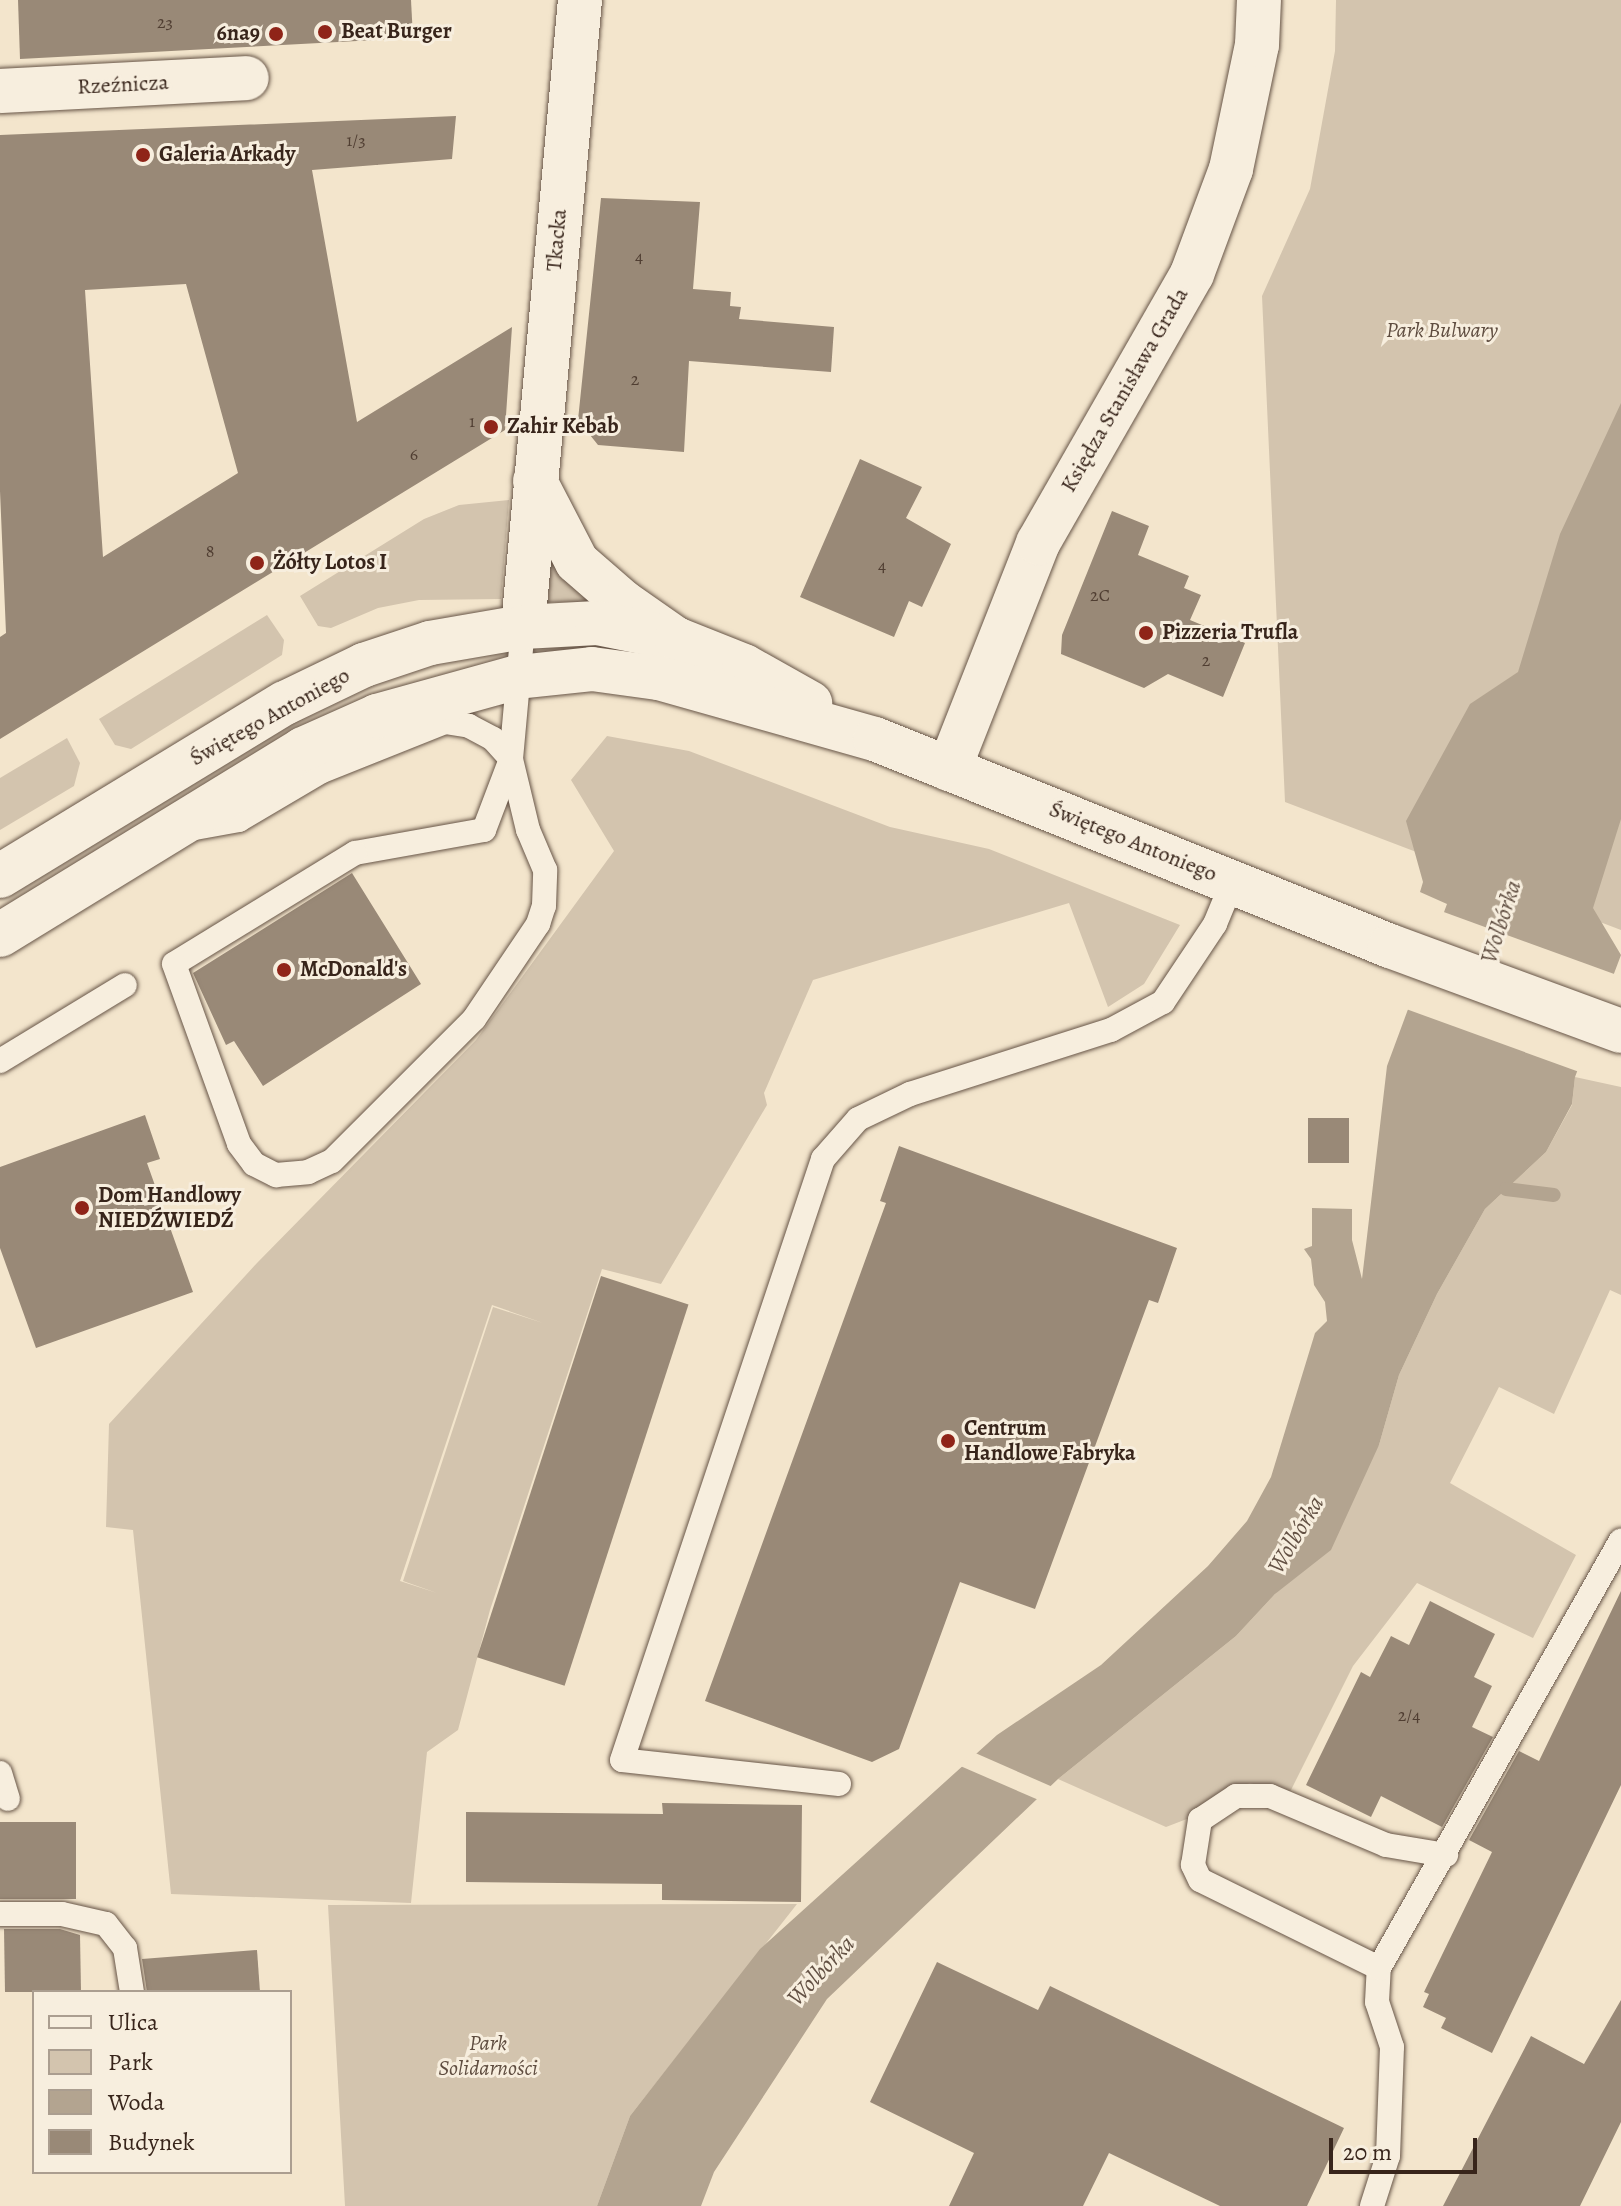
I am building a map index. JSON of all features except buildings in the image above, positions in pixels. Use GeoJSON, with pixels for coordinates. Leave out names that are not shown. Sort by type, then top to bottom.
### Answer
{"type":"FeatureCollection","features":[{"type":"Feature","properties":{"kind":"main road","name":"Tkacka"},"geometry":{"type":"LineString","coordinates":[[523,627],[580,0]]}},
{"type":"Feature","properties":{"kind":"main road","name":"Księdza Stanisława Grada"},"geometry":{"type":"LineString","coordinates":[[949,769],[1038,543],[1192,274],[1231,169],[1257,45],[1259,0]]}},
{"type":"Feature","properties":{"kind":"main road","name":"Rzeźnicza"},"geometry":{"type":"LineString","coordinates":[[0,91],[247,78]]}},
{"type":"Feature","properties":{"kind":"main road"},"geometry":{"type":"LineString","coordinates":[[534,480],[577,562],[623,602],[676,639]]}},
{"type":"Feature","properties":{"kind":"main road","name":"Świętego Antoniego"},"geometry":{"type":"LineString","coordinates":[[0,876],[285,703],[364,665],[430,643],[523,627],[597,623],[676,639],[744,666],[875,739]]}},
{"type":"Feature","properties":{"kind":"main road","name":"Świętego Antoniego"},"geometry":{"type":"LineString","coordinates":[[0,935],[303,749],[364,721],[431,697],[518,677],[592,669],[659,678],[875,739],[1390,946],[1610,1027]]}},
{"type":"Feature","properties":{"kind":"lane"},"geometry":{"type":"LineString","coordinates":[[166,834],[239,820],[322,771],[445,722],[469,726],[493,739],[511,759],[528,830],[545,870],[544,906],[538,924],[474,1019],[332,1161],[308,1172],[276,1175],[254,1164],[239,1144],[174,964],[355,853],[484,830],[511,759],[523,627]]}},
{"type":"Feature","properties":{"kind":"lane"},"geometry":{"type":"LineString","coordinates":[[839,1784],[622,1760],[823,1159],[858,1119],[910,1094],[1111,1030],[1163,1002],[1215,924],[1232,883]]}},
{"type":"Feature","properties":{"kind":"lane"},"geometry":{"type":"LineString","coordinates":[[0,1061],[125,985]]}},
{"type":"Feature","properties":{"kind":"lane"},"geometry":{"type":"LineString","coordinates":[[1372,2206],[1388,2156],[1392,2047],[1377,2002],[1379,1968],[1619,1551]]}},
{"type":"Feature","properties":{"kind":"lane"},"geometry":{"type":"LineString","coordinates":[[0,1773],[8,1799]]}},
{"type":"Feature","properties":{"kind":"lane"},"geometry":{"type":"LineString","coordinates":[[1379,1968],[1200,1880],[1193,1865],[1200,1820],[1236,1796],[1270,1796],[1386,1845],[1446,1855]]}},
{"type":"Feature","properties":{"kind":"lane"},"geometry":{"type":"LineString","coordinates":[[0,1914],[62,1914],[106,1924],[125,1948],[132,1990]]}},
{"type":"Feature","properties":{"kind":"green space","name":"Park Bulwary"},"geometry":{"type":"Polygon","coordinates":[[[1336,0],[1621,0],[1621,930],[1285,802],[1262,296],[1310,189],[1335,51],[1336,0]]]}},
{"type":"Feature","properties":{"kind":"green space"},"geometry":{"type":"Polygon","coordinates":[[[509,500],[501,599],[419,600],[378,608],[331,628],[318,626],[300,596],[424,519],[459,505],[509,500]]]}},
{"type":"Feature","properties":{"kind":"green space"},"geometry":{"type":"Polygon","coordinates":[[[552,546],[602,602],[547,602],[552,546]]]}},
{"type":"Feature","properties":{"kind":"green space"},"geometry":{"type":"Polygon","coordinates":[[[267,615],[284,640],[282,655],[131,749],[115,745],[99,719],[267,615]]]}},
{"type":"Feature","properties":{"kind":"green space"},"geometry":{"type":"Polygon","coordinates":[[[607,736],[689,751],[890,827],[989,849],[1180,925],[1144,984],[1108,1007],[1069,903],[813,980],[764,1093],[767,1105],[661,1284],[602,1269],[490,1610],[458,1730],[427,1752],[411,1903],[171,1894],[133,1530],[106,1527],[109,1424],[257,1263],[476,1040],[614,851],[571,780],[607,736]],[[492,1305],[400,1581],[437,1593],[403,1581],[493,1307],[543,1323],[492,1305]]]}},
{"type":"Feature","properties":{"kind":"green space"},"geometry":{"type":"Polygon","coordinates":[[[67,738],[80,763],[74,786],[0,830],[0,778],[67,738]]]}},
{"type":"Feature","properties":{"kind":"green space"},"geometry":{"type":"Polygon","coordinates":[[[1575,1077],[1621,1087],[1621,1295],[1610,1290],[1554,1414],[1499,1387],[1450,1483],[1576,1555],[1533,1638],[1417,1583],[1353,1666],[1289,1794],[1250,1783],[1220,1793],[1192,1817],[1166,1827],[1058,1779],[1236,1636],[1275,1594],[1379,1445],[1399,1375],[1437,1294],[1485,1209],[1546,1152],[1572,1105],[1575,1077]]]}},
{"type":"Feature","properties":{"kind":"green space","name":"Park Solidarności"},"geometry":{"type":"Polygon","coordinates":[[[797,1904],[630,2116],[597,2206],[345,2206],[328,1905],[797,1904]]]}},
{"type":"Feature","properties":{"kind":"water","name":"Wolbórka"},"geometry":{"type":"Polygon","coordinates":[[[1621,403],[1621,819],[1593,908],[1621,955],[1575,1077],[1572,1104],[1546,1152],[1485,1209],[1437,1294],[1399,1375],[1379,1445],[1331,1550],[1275,1594],[1236,1636],[1058,1779],[827,1999],[714,2172],[701,2206],[597,2206],[630,2116],[760,1949],[997,1735],[1101,1665],[1208,1566],[1247,1521],[1271,1477],[1315,1333],[1327,1321],[1325,1302],[1314,1285],[1311,1259],[1304,1249],[1312,1246],[1312,1208],[1352,1209],[1352,1240],[1362,1279],[1387,1066],[1447,904],[1420,892],[1423,882],[1406,821],[1470,704],[1518,672],[1560,534],[1621,403]]]}},
{"type":"Feature","properties":{"kind":"pier"},"geometry":{"type":"Polygon","coordinates":[[[1441,911],[1618,975],[1582,1073],[1405,1009],[1441,911]]]}},
{"type":"Feature","properties":{"kind":"pier"},"geometry":{"type":"Polygon","coordinates":[[[973,1752],[1055,1788],[1041,1801],[958,1765],[973,1752]]]}},
{"type":"Feature","properties":{"kind":"waterway"},"geometry":{"type":"LineString","coordinates":[[1506,1189],[1554,1195]]}},
{"type":"Feature","properties":{"kind":"place","name":"Beat Burger"},"geometry":{"type":"Point","coordinates":[325,32]}},
{"type":"Feature","properties":{"kind":"place","name":"6na9"},"geometry":{"type":"Point","coordinates":[276,34]}},
{"type":"Feature","properties":{"kind":"place","name":"Galeria Arkady"},"geometry":{"type":"Point","coordinates":[143,155]}},
{"type":"Feature","properties":{"kind":"place","name":"Zahir Kebab"},"geometry":{"type":"Point","coordinates":[491,427]}},
{"type":"Feature","properties":{"kind":"place","name":"Żółty Lotos I"},"geometry":{"type":"Point","coordinates":[257,563]}},
{"type":"Feature","properties":{"kind":"place","name":"Pizzeria Trufla"},"geometry":{"type":"Point","coordinates":[1146,633]}},
{"type":"Feature","properties":{"kind":"place","name":"McDonald's"},"geometry":{"type":"Point","coordinates":[284,970]}},
{"type":"Feature","properties":{"kind":"place","name":"Dom Handlowy NIEDŹWIEDŹ"},"geometry":{"type":"Point","coordinates":[82,1208]}},
{"type":"Feature","properties":{"kind":"place","name":"Centrum Handlowe Fabryka"},"geometry":{"type":"Point","coordinates":[948,1441]}}]}
